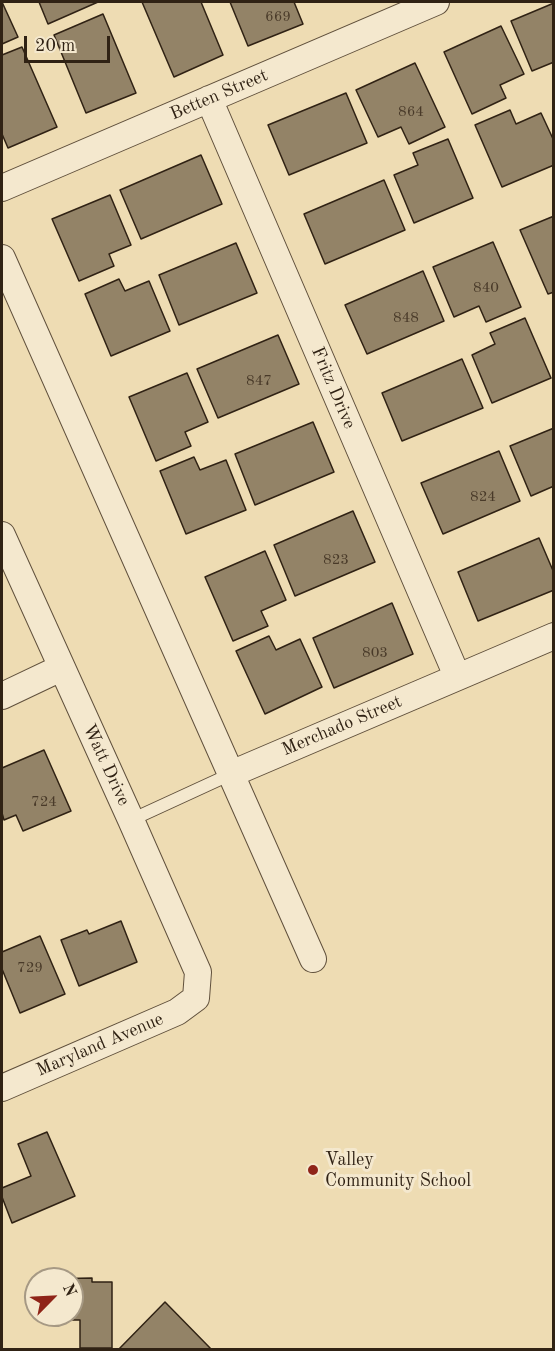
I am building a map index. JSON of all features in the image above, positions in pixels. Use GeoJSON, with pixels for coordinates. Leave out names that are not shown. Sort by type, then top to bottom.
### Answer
{"type":"FeatureCollection","features":[{"type":"Feature","properties":{"kind":"street","name":"Betten Street"},"geometry":{"type":"LineString","coordinates":[[2,188],[436,2]]}},
{"type":"Feature","properties":{"kind":"street","name":"Fritz Drive"},"geometry":{"type":"LineString","coordinates":[[208,99],[457,676]]}},
{"type":"Feature","properties":{"kind":"street"},"geometry":{"type":"LineString","coordinates":[[2,258],[313,959]]}},
{"type":"Feature","properties":{"kind":"street","name":"Watt Drive"},"geometry":{"type":"LineString","coordinates":[[2,535],[198,972],[196,998]]}},
{"type":"Feature","properties":{"kind":"street","name":"Merchado Street"},"geometry":{"type":"LineString","coordinates":[[231,774],[554,636]]}},
{"type":"Feature","properties":{"kind":"street"},"geometry":{"type":"LineString","coordinates":[[2,696],[61,668]]}},
{"type":"Feature","properties":{"kind":"street","name":"Maryland Avenue"},"geometry":{"type":"LineString","coordinates":[[2,1088],[177,1012],[196,998]]}},
{"type":"Feature","properties":{"kind":"lane","name":"Merchado Street"},"geometry":{"type":"LineString","coordinates":[[131,820],[231,774]]}},
{"type":"Feature","properties":{"kind":"building"},"geometry":{"type":"Polygon","coordinates":[[[2,2],[18,37],[2,44],[2,2]]]}},
{"type":"Feature","properties":{"kind":"building"},"geometry":{"type":"Polygon","coordinates":[[[39,2],[98,2],[48,24],[39,2]]]}},
{"type":"Feature","properties":{"kind":"building"},"geometry":{"type":"Polygon","coordinates":[[[142,2],[201,2],[223,55],[174,77],[142,2]]]}},
{"type":"Feature","properties":{"kind":"building"},"geometry":{"type":"Polygon","coordinates":[[[230,2],[294,2],[303,24],[248,46],[230,2]]]}},
{"type":"Feature","properties":{"kind":"building"},"geometry":{"type":"Polygon","coordinates":[[[554,3],[554,62],[532,71],[511,21],[554,3]]]}},
{"type":"Feature","properties":{"kind":"building"},"geometry":{"type":"Polygon","coordinates":[[[103,14],[136,93],[86,113],[54,35],[103,14]]]}},
{"type":"Feature","properties":{"kind":"building"},"geometry":{"type":"Polygon","coordinates":[[[501,26],[524,74],[500,85],[506,98],[472,114],[444,52],[501,26]]]}},
{"type":"Feature","properties":{"kind":"building"},"geometry":{"type":"Polygon","coordinates":[[[22,47],[57,127],[8,148],[2,134],[2,55],[22,47]]]}},
{"type":"Feature","properties":{"kind":"building"},"geometry":{"type":"Polygon","coordinates":[[[415,63],[445,127],[409,144],[401,127],[378,137],[356,90],[415,63]]]}},
{"type":"Feature","properties":{"kind":"building"},"geometry":{"type":"Polygon","coordinates":[[[346,93],[367,143],[289,175],[268,125],[346,93]]]}},
{"type":"Feature","properties":{"kind":"building"},"geometry":{"type":"Polygon","coordinates":[[[510,110],[516,124],[541,113],[554,141],[554,165],[502,187],[475,125],[510,110]]]}},
{"type":"Feature","properties":{"kind":"building"},"geometry":{"type":"Polygon","coordinates":[[[448,139],[473,198],[414,223],[394,175],[418,165],[413,153],[448,139]]]}},
{"type":"Feature","properties":{"kind":"building"},"geometry":{"type":"Polygon","coordinates":[[[201,155],[222,204],[141,239],[120,190],[201,155]]]}},
{"type":"Feature","properties":{"kind":"building"},"geometry":{"type":"Polygon","coordinates":[[[384,180],[405,230],[325,264],[304,214],[384,180]]]}},
{"type":"Feature","properties":{"kind":"building"},"geometry":{"type":"Polygon","coordinates":[[[110,195],[131,245],[109,254],[114,266],[79,281],[52,219],[110,195]]]}},
{"type":"Feature","properties":{"kind":"building"},"geometry":{"type":"Polygon","coordinates":[[[554,216],[554,292],[548,294],[520,230],[554,216]]]}},
{"type":"Feature","properties":{"kind":"building"},"geometry":{"type":"Polygon","coordinates":[[[493,242],[521,307],[486,322],[479,306],[454,317],[433,267],[493,242]]]}},
{"type":"Feature","properties":{"kind":"building"},"geometry":{"type":"Polygon","coordinates":[[[236,243],[257,293],[179,325],[159,275],[236,243]]]}},
{"type":"Feature","properties":{"kind":"building"},"geometry":{"type":"Polygon","coordinates":[[[423,271],[444,321],[367,354],[345,305],[423,271]]]}},
{"type":"Feature","properties":{"kind":"building"},"geometry":{"type":"Polygon","coordinates":[[[119,279],[125,291],[149,281],[170,331],[111,356],[85,294],[119,279]]]}},
{"type":"Feature","properties":{"kind":"building"},"geometry":{"type":"Polygon","coordinates":[[[525,318],[551,378],[492,403],[472,355],[495,344],[490,333],[525,318]]]}},
{"type":"Feature","properties":{"kind":"building"},"geometry":{"type":"Polygon","coordinates":[[[278,335],[299,384],[218,418],[197,369],[278,335]]]}},
{"type":"Feature","properties":{"kind":"building"},"geometry":{"type":"Polygon","coordinates":[[[462,359],[483,408],[402,441],[382,393],[462,359]]]}},
{"type":"Feature","properties":{"kind":"building"},"geometry":{"type":"Polygon","coordinates":[[[187,373],[208,422],[185,432],[191,446],[156,461],[129,397],[187,373]]]}},
{"type":"Feature","properties":{"kind":"building"},"geometry":{"type":"Polygon","coordinates":[[[313,422],[334,472],[255,505],[235,454],[313,422]]]}},
{"type":"Feature","properties":{"kind":"building"},"geometry":{"type":"Polygon","coordinates":[[[554,428],[554,486],[531,496],[510,446],[554,428]]]}},
{"type":"Feature","properties":{"kind":"building"},"geometry":{"type":"Polygon","coordinates":[[[499,451],[520,501],[443,534],[421,483],[499,451]]]}},
{"type":"Feature","properties":{"kind":"building"},"geometry":{"type":"Polygon","coordinates":[[[194,457],[200,470],[226,460],[246,510],[186,534],[160,471],[194,457]]]}},
{"type":"Feature","properties":{"kind":"building"},"geometry":{"type":"Polygon","coordinates":[[[353,511],[375,562],[295,596],[274,545],[353,511]]]}},
{"type":"Feature","properties":{"kind":"building"},"geometry":{"type":"Polygon","coordinates":[[[539,538],[554,573],[554,590],[478,621],[458,572],[539,538]]]}},
{"type":"Feature","properties":{"kind":"building"},"geometry":{"type":"Polygon","coordinates":[[[265,551],[286,600],[261,611],[268,626],[233,641],[205,577],[265,551]]]}},
{"type":"Feature","properties":{"kind":"building"},"geometry":{"type":"Polygon","coordinates":[[[392,603],[413,654],[334,688],[313,638],[392,603]]]}},
{"type":"Feature","properties":{"kind":"building"},"geometry":{"type":"Polygon","coordinates":[[[269,636],[276,650],[300,639],[322,687],[265,714],[236,651],[269,636]]]}},
{"type":"Feature","properties":{"kind":"building"},"geometry":{"type":"Polygon","coordinates":[[[44,750],[71,811],[23,831],[16,815],[4,820],[2,768],[44,750]]]}},
{"type":"Feature","properties":{"kind":"building"},"geometry":{"type":"Polygon","coordinates":[[[121,921],[137,962],[79,986],[61,940],[87,930],[89,934],[121,921]]]}},
{"type":"Feature","properties":{"kind":"building"},"geometry":{"type":"Polygon","coordinates":[[[40,936],[65,994],[20,1013],[2,969],[2,952],[40,936]]]}},
{"type":"Feature","properties":{"kind":"building"},"geometry":{"type":"Polygon","coordinates":[[[47,1132],[75,1196],[12,1223],[2,1197],[2,1188],[31,1176],[18,1144],[47,1132]]]}},
{"type":"Feature","properties":{"kind":"building"},"geometry":{"type":"Polygon","coordinates":[[[84,1278],[92,1278],[92,1282],[112,1282],[112,1348],[80,1348],[80,1327],[84,1327],[84,1278]]]}},
{"type":"Feature","properties":{"kind":"building"},"geometry":{"type":"Polygon","coordinates":[[[165,1302],[212,1350],[118,1350],[165,1302]]]}},
{"type":"Feature","properties":{"kind":"place","name":"Valley Community School"},"geometry":{"type":"Point","coordinates":[313,1170]}}]}
